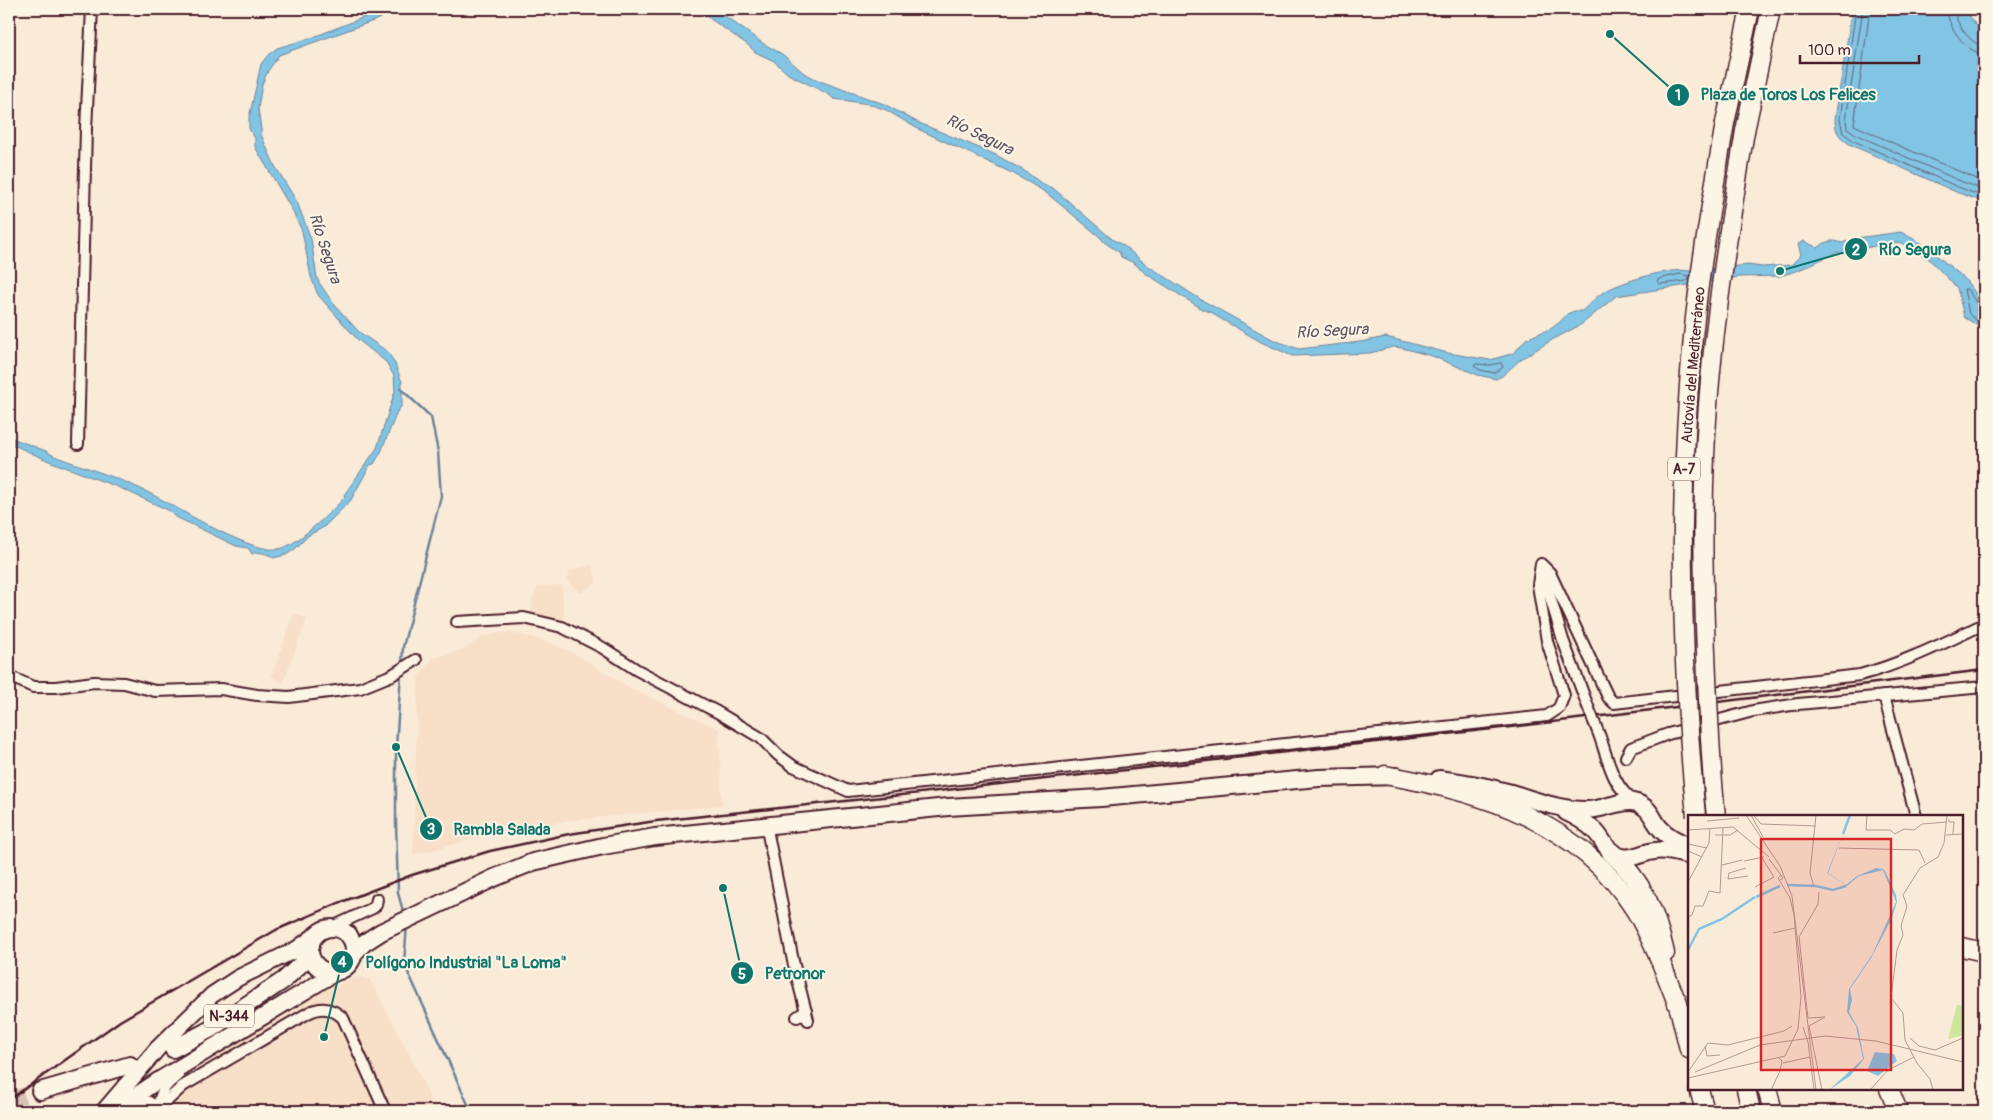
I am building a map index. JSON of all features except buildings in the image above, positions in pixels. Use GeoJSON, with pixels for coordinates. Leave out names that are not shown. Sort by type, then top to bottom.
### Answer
{"type":"FeatureCollection","features":[{"type":"Feature","properties":{"kind":"highway","name":"Autovía del Mediterráneo"},"geometry":{"type":"LineString","coordinates":[[1696,815],[1683,632],[1683,487],[1693,334],[1725,123],[1750,9]]}},
{"type":"Feature","properties":{"kind":"highway","name":"Autovía del Mediterráneo"},"geometry":{"type":"LineString","coordinates":[[1716,815],[1712,779],[1702,572],[1704,473],[1708,406],[1715,333],[1728,235],[1745,131],[1771,9]]}},
{"type":"Feature","properties":{"kind":"highway"},"geometry":{"type":"LineString","coordinates":[[1385,775],[1451,790],[1512,809],[1540,822],[1578,847],[1612,879],[1634,910],[1657,954],[1680,1011]]}},
{"type":"Feature","properties":{"kind":"highway"},"geometry":{"type":"LineString","coordinates":[[387,929],[365,935],[333,933],[310,954],[313,962],[319,968],[332,971],[347,967],[354,954],[364,943],[387,929],[508,872],[546,859],[655,837],[766,824],[973,805],[1129,796],[1303,779],[1385,775],[1428,778],[1507,792],[1555,806],[1588,810],[1628,802],[1637,803],[1649,811],[1664,833],[1688,845]]}},
{"type":"Feature","properties":{"kind":"highway"},"geometry":{"type":"LineString","coordinates":[[1615,805],[1606,812],[1600,830],[1606,846],[1619,856],[1629,858],[1661,850],[1688,856]]}},
{"type":"Feature","properties":{"kind":"highway"},"geometry":{"type":"LineString","coordinates":[[1555,806],[1582,821],[1595,831],[1634,877],[1650,902],[1658,925],[1688,1045]]}},
{"type":"Feature","properties":{"kind":"highway"},"geometry":{"type":"LineString","coordinates":[[1643,854],[1655,839],[1655,821]]}},
{"type":"Feature","properties":{"kind":"highway"},"geometry":{"type":"LineString","coordinates":[[333,933],[352,942],[354,954]]}},
{"type":"Feature","properties":{"kind":"highway","name":"N-344"},"geometry":{"type":"LineString","coordinates":[[173,1049],[209,1030],[284,980],[333,933]]}},
{"type":"Feature","properties":{"kind":"highway"},"geometry":{"type":"LineString","coordinates":[[1963,943],[1984,950]]}},
{"type":"Feature","properties":{"kind":"highway","name":"N-344"},"geometry":{"type":"LineString","coordinates":[[284,980],[308,972],[332,971]]}},
{"type":"Feature","properties":{"kind":"highway"},"geometry":{"type":"LineString","coordinates":[[40,1091],[132,1070]]}},
{"type":"Feature","properties":{"kind":"highway"},"geometry":{"type":"LineString","coordinates":[[1699,1090],[1705,1111]]}},
{"type":"Feature","properties":{"kind":"highway"},"geometry":{"type":"LineString","coordinates":[[1746,1090],[1751,1111]]}},
{"type":"Feature","properties":{"kind":"highway"},"geometry":{"type":"LineString","coordinates":[[1767,1090],[1773,1111]]}},
{"type":"Feature","properties":{"kind":"highway"},"geometry":{"type":"LineString","coordinates":[[1890,1090],[1902,1110]]}},
{"type":"Feature","properties":{"kind":"highway"},"geometry":{"type":"LineString","coordinates":[[1898,1090],[1902,1110]]}},
{"type":"Feature","properties":{"kind":"main road"},"geometry":{"type":"LineString","coordinates":[[104,1111],[132,1070],[158,1048],[212,995],[238,978],[297,948],[333,933]]}},
{"type":"Feature","properties":{"kind":"main road"},"geometry":{"type":"LineString","coordinates":[[114,1111],[332,971]]}},
{"type":"Feature","properties":{"kind":"main road"},"geometry":{"type":"LineString","coordinates":[[132,1070],[135,1083],[144,1090]]}},
{"type":"Feature","properties":{"kind":"street"},"geometry":{"type":"LineString","coordinates":[[78,444],[86,129],[92,9]]}},
{"type":"Feature","properties":{"kind":"street"},"geometry":{"type":"LineString","coordinates":[[457,622],[524,618],[562,628],[604,648],[637,670],[761,738],[778,755],[793,766],[848,791],[1326,738],[1547,716],[1559,708],[1564,695],[1547,642],[1538,584],[1541,564]]}},
{"type":"Feature","properties":{"kind":"street"},"geometry":{"type":"LineString","coordinates":[[1541,564],[1550,573],[1608,697],[1614,703],[1860,675],[1919,655],[1984,624]]}},
{"type":"Feature","properties":{"kind":"street"},"geometry":{"type":"LineString","coordinates":[[1541,564],[1563,640],[1617,784],[1627,796],[1637,803]]}},
{"type":"Feature","properties":{"kind":"street"},"geometry":{"type":"LineString","coordinates":[[9,676],[33,687],[56,687],[94,682],[124,683],[155,692],[222,689],[257,695],[288,697],[360,688],[392,675],[416,660]]}},
{"type":"Feature","properties":{"kind":"street"},"geometry":{"type":"LineString","coordinates":[[1626,757],[1631,748],[1668,734],[1754,712],[1798,704],[1984,687]]}},
{"type":"Feature","properties":{"kind":"street"},"geometry":{"type":"LineString","coordinates":[[1884,696],[1916,815]]}},
{"type":"Feature","properties":{"kind":"street"},"geometry":{"type":"LineString","coordinates":[[1615,805],[1617,784]]}},
{"type":"Feature","properties":{"kind":"street"},"geometry":{"type":"LineString","coordinates":[[766,824],[804,1016]]}},
{"type":"Feature","properties":{"kind":"street"},"geometry":{"type":"LineString","coordinates":[[333,933],[375,906],[377,899]]}},
{"type":"Feature","properties":{"kind":"street"},"geometry":{"type":"LineString","coordinates":[[158,1110],[183,1086],[308,1013],[321,1008],[329,1008],[343,1018],[385,1111]]}},
{"type":"Feature","properties":{"kind":"street"},"geometry":{"type":"LineString","coordinates":[[158,1110],[159,1098],[166,1085],[202,1061],[241,1031]]}},
{"type":"Feature","properties":{"kind":"street"},"geometry":{"type":"LineString","coordinates":[[144,1090],[153,1099],[158,1110]]}},
{"type":"Feature","properties":{"kind":"street"},"geometry":{"type":"LineString","coordinates":[[126,1102],[143,1099],[151,1102],[158,1110]]}},
{"type":"Feature","properties":{"kind":"shaded area"},"geometry":{"type":"Polygon","coordinates":[[[592,565],[597,582],[580,593],[566,580],[569,577],[568,571],[592,565]]]}},
{"type":"Feature","properties":{"kind":"shaded area"},"geometry":{"type":"Polygon","coordinates":[[[562,585],[565,624],[531,613],[532,599],[538,586],[562,585]]]}},
{"type":"Feature","properties":{"kind":"shaded area"},"geometry":{"type":"Polygon","coordinates":[[[294,613],[307,619],[283,683],[271,677],[294,613]]]}},
{"type":"Feature","properties":{"kind":"shaded area"},"geometry":{"type":"Polygon","coordinates":[[[508,632],[539,639],[569,650],[630,688],[719,729],[722,805],[565,821],[478,838],[413,855],[418,677],[433,658],[465,649],[483,636],[508,632]]]}},
{"type":"Feature","properties":{"kind":"shaded area"},"geometry":{"type":"Polygon","coordinates":[[[356,977],[370,979],[422,1079],[435,1111],[143,1111],[192,1073],[305,999],[356,977]]]}},
{"type":"Feature","properties":{"kind":"water"},"geometry":{"type":"Polygon","coordinates":[[[385,9],[398,9],[376,20],[279,55],[262,84],[258,108],[262,137],[275,166],[297,202],[311,239],[317,278],[320,284],[333,303],[359,332],[388,352],[402,382],[402,405],[397,412],[381,452],[374,464],[370,465],[351,500],[324,527],[309,535],[295,549],[286,555],[273,558],[263,553],[252,554],[248,548],[236,546],[176,517],[170,511],[120,488],[49,461],[9,443],[9,437],[128,483],[236,539],[254,546],[270,549],[283,548],[298,539],[345,497],[344,495],[377,448],[395,391],[394,376],[386,362],[357,339],[318,295],[311,277],[302,231],[292,210],[255,147],[255,138],[249,129],[249,118],[261,64],[268,55],[277,48],[311,38],[385,9]]]}},
{"type":"Feature","properties":{"kind":"water"},"geometry":{"type":"Polygon","coordinates":[[[696,9],[715,9],[764,44],[782,54],[804,73],[820,81],[884,104],[917,122],[996,155],[1044,185],[1053,188],[1112,239],[1124,246],[1147,265],[1200,299],[1274,340],[1299,349],[1386,337],[1448,353],[1490,360],[1514,353],[1526,339],[1552,328],[1567,314],[1574,311],[1582,311],[1602,293],[1632,280],[1670,271],[1748,265],[1762,267],[1791,265],[1801,255],[1798,244],[1804,241],[1818,248],[1829,241],[1842,243],[1856,238],[1901,232],[1923,244],[1964,278],[1984,304],[1984,334],[1975,324],[1964,317],[1957,288],[1928,258],[1902,243],[1835,253],[1799,270],[1780,276],[1740,277],[1616,296],[1582,324],[1521,359],[1496,379],[1478,375],[1432,356],[1402,348],[1393,347],[1370,353],[1292,356],[1261,342],[1213,313],[1202,309],[1145,273],[1134,263],[1121,257],[1120,253],[1104,242],[1045,192],[1014,174],[918,129],[886,110],[869,104],[834,99],[828,94],[788,74],[774,61],[755,52],[748,45],[696,9]]]}},
{"type":"Feature","properties":{"kind":"water"},"geometry":{"type":"Polygon","coordinates":[[[1852,9],[1965,9],[1984,37],[1984,202],[1956,192],[1851,145],[1839,135],[1835,119],[1852,9]]]}},
{"type":"Feature","properties":{"kind":"waterway"},"geometry":{"type":"LineString","coordinates":[[400,388],[431,417],[438,452],[441,496],[403,647],[402,666]]}},
{"type":"Feature","properties":{"kind":"waterway"},"geometry":{"type":"LineString","coordinates":[[401,674],[396,747],[396,823],[398,893],[404,915]]}},
{"type":"Feature","properties":{"kind":"waterway"},"geometry":{"type":"LineString","coordinates":[[407,925],[404,963],[471,1111]]}},
{"type":"Feature","properties":{"kind":"tunnel"},"geometry":{"type":"LineString","coordinates":[[9,1100],[40,1091]]}},
{"type":"Feature","properties":{"kind":"railway"},"geometry":{"type":"LineString","coordinates":[[9,1100],[120,1021],[276,930],[412,875],[490,851],[569,834],[656,821],[1519,726],[1984,670]]}},
{"type":"Feature","properties":{"kind":"place","name":"Plaza de Toros Los Felices"},"geometry":{"type":"Point","coordinates":[1610,34]}},
{"type":"Feature","properties":{"kind":"place","name":"Río Segura"},"geometry":{"type":"Point","coordinates":[1780,271]}},
{"type":"Feature","properties":{"kind":"place","name":"Rambla Salada"},"geometry":{"type":"Point","coordinates":[396,747]}},
{"type":"Feature","properties":{"kind":"place","name":"Petronor"},"geometry":{"type":"Point","coordinates":[723,888]}},
{"type":"Feature","properties":{"kind":"place","name":"Polígono Industrial \"La Loma\""},"geometry":{"type":"Point","coordinates":[324,1037]}}]}
